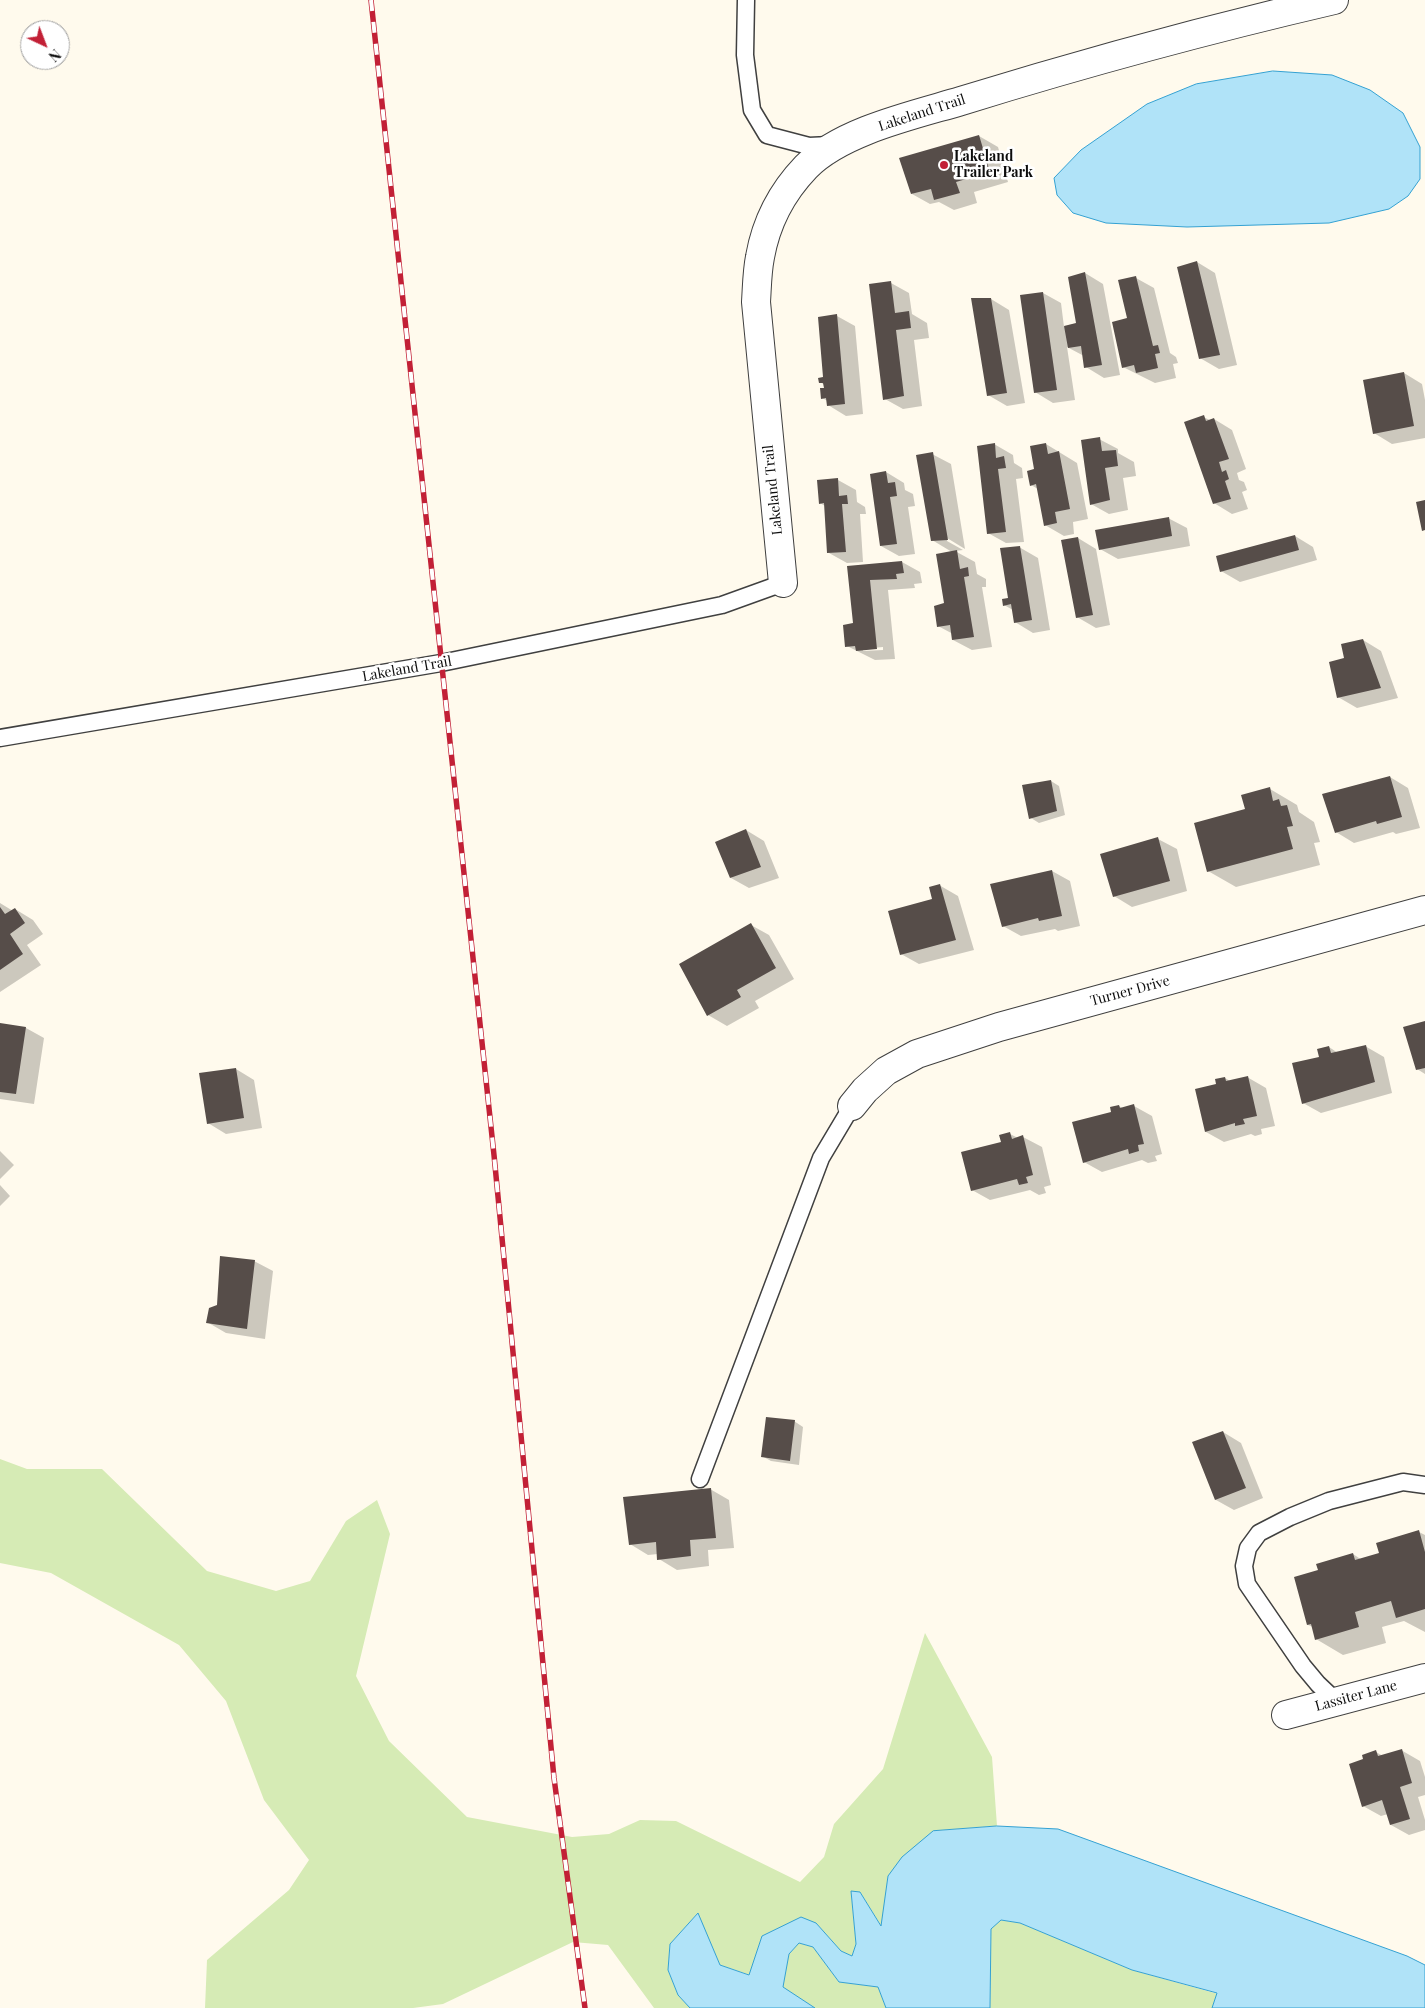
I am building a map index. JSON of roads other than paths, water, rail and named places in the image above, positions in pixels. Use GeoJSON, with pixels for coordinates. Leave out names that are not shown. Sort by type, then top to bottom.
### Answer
{"type":"FeatureCollection","features":[{"type":"Feature","properties":{"kind":"street","name":"Lakeland Trail"},"geometry":{"type":"LineString","coordinates":[[783,583],[756,302],[760,256],[772,217],[785,192],[807,166],[837,144],[880,126],[1004,88],[1259,18],[1334,0]]}},
{"type":"Feature","properties":{"kind":"street","name":"Turner Drive"},"geometry":{"type":"LineString","coordinates":[[852,1106],[865,1090],[886,1071],[916,1054],[1000,1027],[1425,910]]}},
{"type":"Feature","properties":{"kind":"street","name":"Lassiter Lane"},"geometry":{"type":"LineString","coordinates":[[1286,1715],[1425,1678]]}},
{"type":"Feature","properties":{"kind":"lane"},"geometry":{"type":"LineString","coordinates":[[746,0],[745,55],[752,110],[767,135],[808,146],[837,144]]}},
{"type":"Feature","properties":{"kind":"lane","name":"Lakeland Trail"},"geometry":{"type":"LineString","coordinates":[[0,738],[441,663],[722,604],[783,583]]}},
{"type":"Feature","properties":{"kind":"lane"},"geometry":{"type":"LineString","coordinates":[[700,1479],[822,1158],[852,1106]]}},
{"type":"Feature","properties":{"kind":"lane"},"geometry":{"type":"LineString","coordinates":[[1337,1702],[1303,1666],[1247,1584],[1244,1566],[1248,1548],[1259,1533],[1290,1516],[1329,1501],[1404,1482],[1425,1485]]}},
{"type":"Feature","properties":{"kind":"water"},"geometry":{"type":"Polygon","coordinates":[[[1273,71],[1332,75],[1370,90],[1403,113],[1420,147],[1420,179],[1408,196],[1389,209],[1329,223],[1187,227],[1106,223],[1073,213],[1057,195],[1054,178],[1081,150],[1147,104],[1196,84],[1273,71]]]}},
{"type":"Feature","properties":{"kind":"water"},"geometry":{"type":"Polygon","coordinates":[[[997,1826],[1058,1829],[1407,1956],[1425,1965],[1425,2008],[1212,2008],[1217,1993],[1132,1970],[1020,1923],[1001,1920],[991,1929],[990,2008],[886,2008],[878,1987],[839,1982],[813,1947],[799,1943],[789,1954],[783,1987],[815,2008],[690,2008],[678,1995],[668,1970],[670,1944],[698,1913],[720,1965],[749,1975],[762,1936],[801,1917],[816,1923],[841,1951],[852,1956],[856,1944],[851,1891],[860,1892],[881,1926],[888,1876],[902,1857],[933,1831],[997,1826]]]}},
{"type":"Feature","properties":{"kind":"railway"},"geometry":{"type":"LineString","coordinates":[[371,0],[494,1155],[554,1778],[585,2008]]}},
{"type":"Feature","properties":{"kind":"place","name":"Lakeland Trailer Park"},"geometry":{"type":"Point","coordinates":[944,165]}}]}
